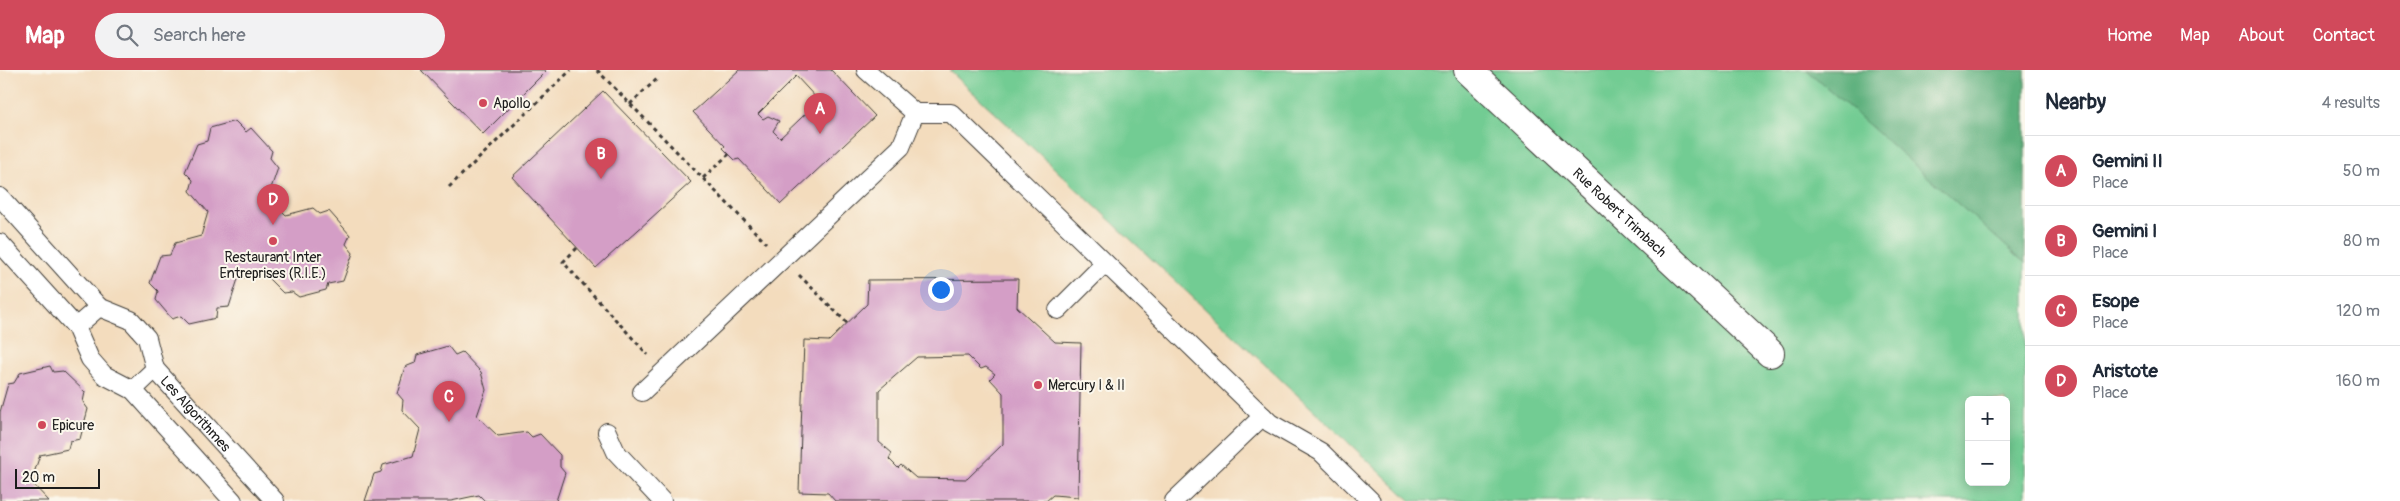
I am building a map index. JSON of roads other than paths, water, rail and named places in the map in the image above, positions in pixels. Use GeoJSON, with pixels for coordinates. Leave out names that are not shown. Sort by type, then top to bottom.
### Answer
{"type":"FeatureCollection","features":[{"type":"Feature","properties":{"kind":"street","name":"Rue Robert Trimbach"},"geometry":{"type":"LineString","coordinates":[[1468,70],[1770,353]]}},
{"type":"Feature","properties":{"kind":"lane"},"geometry":{"type":"LineString","coordinates":[[866,70],[915,113],[951,114],[1270,423],[1321,452],[1371,501]]}},
{"type":"Feature","properties":{"kind":"lane"},"geometry":{"type":"LineString","coordinates":[[642,392],[901,147],[915,113]]}},
{"type":"Feature","properties":{"kind":"lane","name":"Les Algorithmes"},"geometry":{"type":"LineString","coordinates":[[0,197],[100,307],[131,320],[147,338],[155,369],[275,501]]}},
{"type":"Feature","properties":{"kind":"lane"},"geometry":{"type":"LineString","coordinates":[[0,243],[76,327],[90,359],[104,375],[133,390],[233,501]]}},
{"type":"Feature","properties":{"kind":"lane"},"geometry":{"type":"LineString","coordinates":[[1058,310],[1105,263]]}},
{"type":"Feature","properties":{"kind":"lane"},"geometry":{"type":"LineString","coordinates":[[76,327],[100,307]]}},
{"type":"Feature","properties":{"kind":"lane"},"geometry":{"type":"LineString","coordinates":[[133,390],[155,369]]}},
{"type":"Feature","properties":{"kind":"lane"},"geometry":{"type":"LineString","coordinates":[[1174,501],[1263,416]]}},
{"type":"Feature","properties":{"kind":"lane"},"geometry":{"type":"LineString","coordinates":[[607,432],[616,452],[662,501]]}},
{"type":"Feature","properties":{"kind":"place","name":"Apollo"},"geometry":{"type":"Point","coordinates":[483,103]}},
{"type":"Feature","properties":{"kind":"place","name":"Gemini II"},"geometry":{"type":"Point","coordinates":[820,134]}},
{"type":"Feature","properties":{"kind":"place","name":"Gemini I"},"geometry":{"type":"Point","coordinates":[601,179]}},
{"type":"Feature","properties":{"kind":"place","name":"Aristote"},"geometry":{"type":"Point","coordinates":[273,225]}},
{"type":"Feature","properties":{"kind":"place","name":"Restaurant Inter Entreprises (R.I.E.)"},"geometry":{"type":"Point","coordinates":[273,241]}},
{"type":"Feature","properties":{"kind":"place","name":"Mercury I & II"},"geometry":{"type":"Point","coordinates":[1038,385]}},
{"type":"Feature","properties":{"kind":"place","name":"Esope"},"geometry":{"type":"Point","coordinates":[449,422]}},
{"type":"Feature","properties":{"kind":"place","name":"Epicure"},"geometry":{"type":"Point","coordinates":[42,425]}}]}
